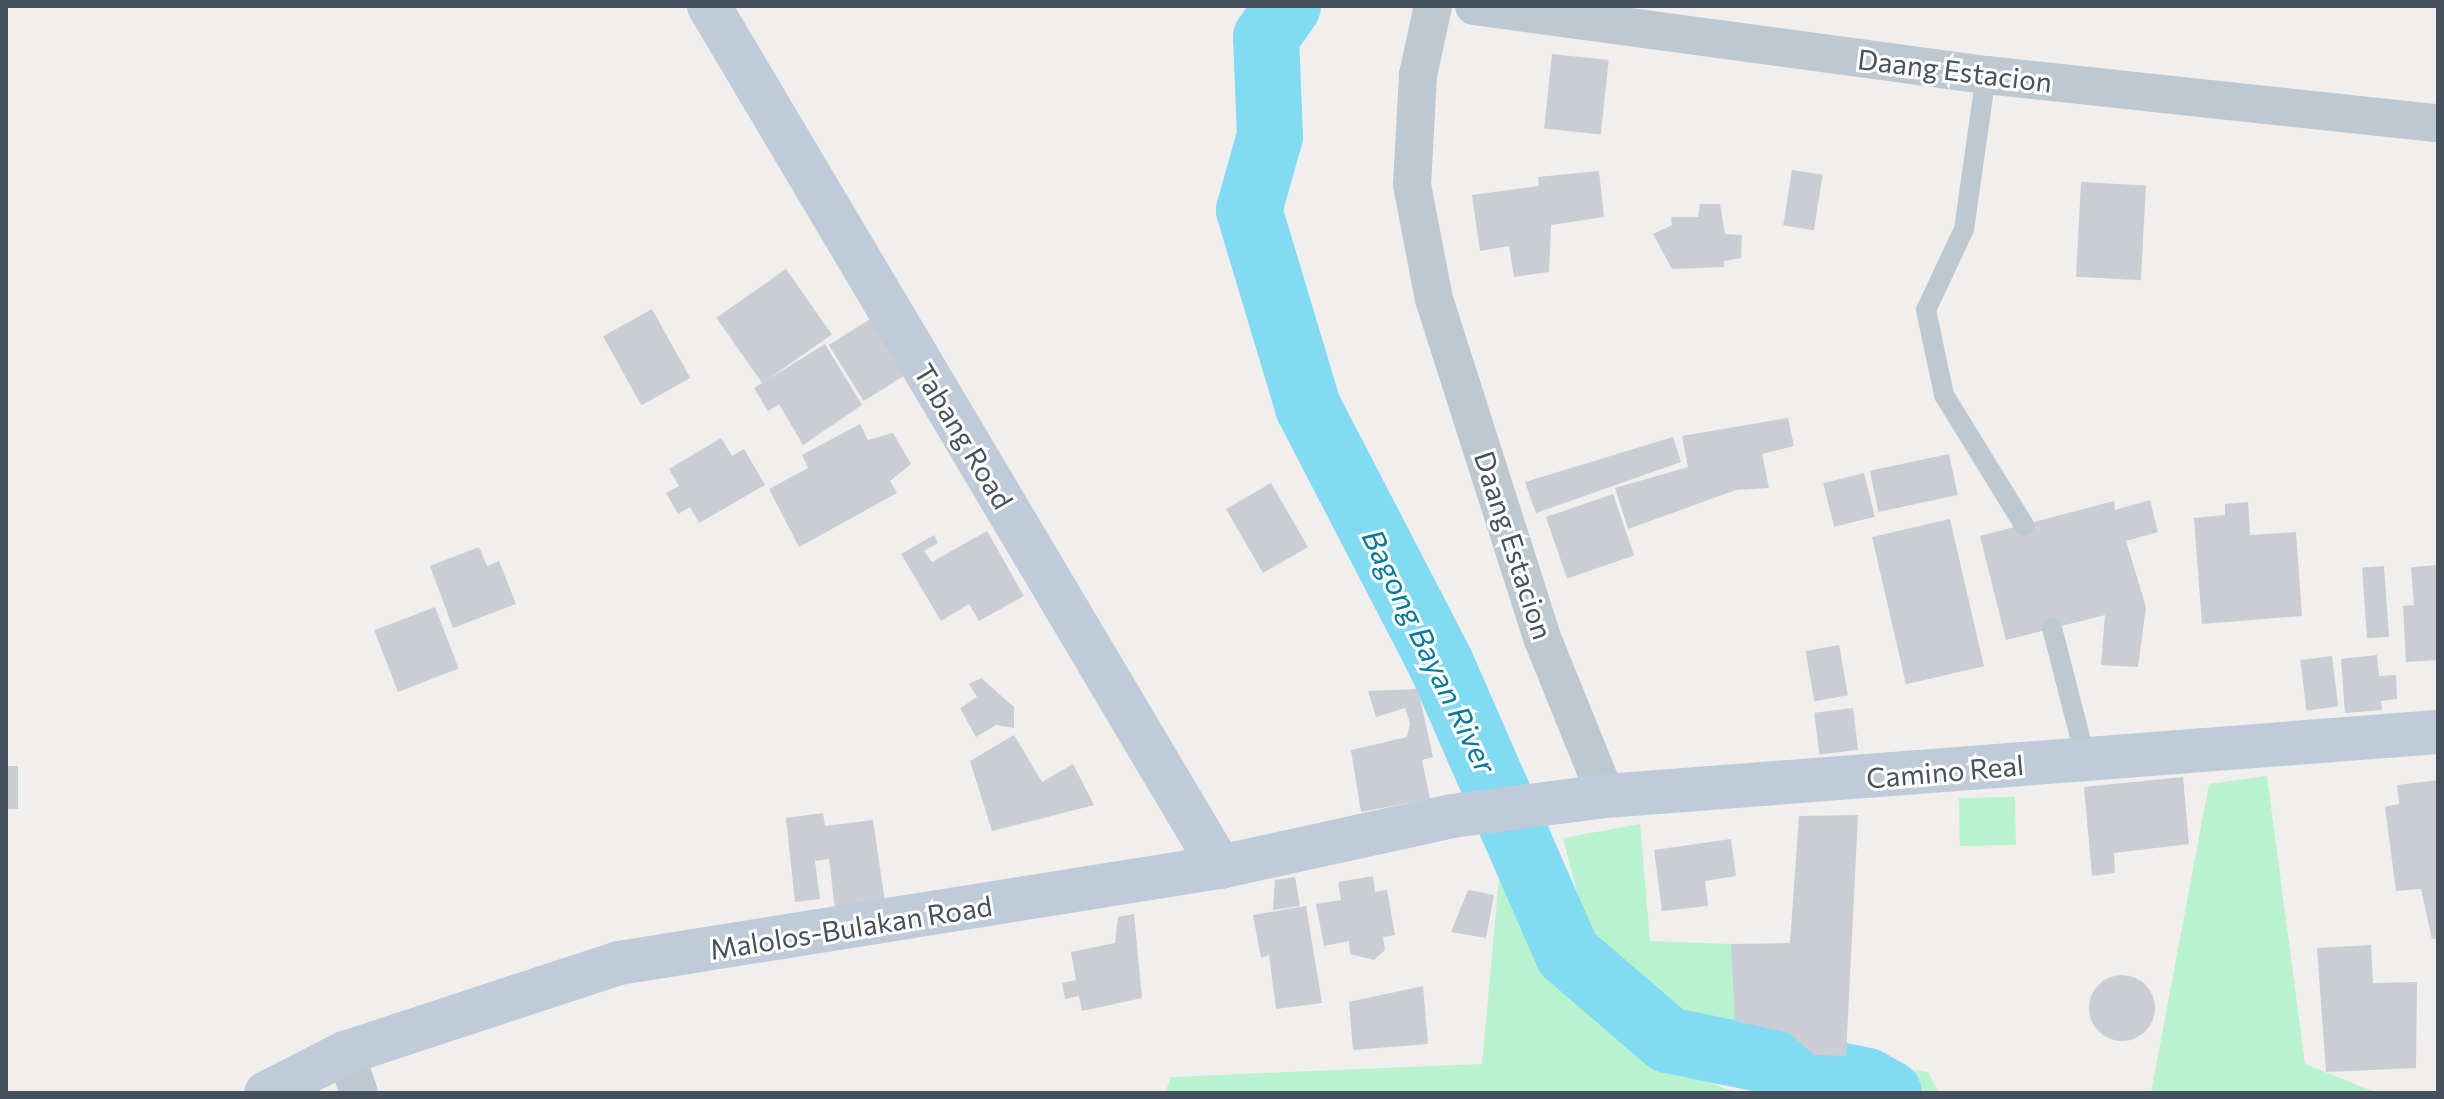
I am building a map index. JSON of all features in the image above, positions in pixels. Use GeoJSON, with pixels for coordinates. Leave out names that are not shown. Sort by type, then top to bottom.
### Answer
{"type":"FeatureCollection","features":[{"type":"Feature","properties":{"kind":"main road","name":"Tabang Road"},"geometry":{"type":"LineString","coordinates":[[709,6],[1220,867]]}},
{"type":"Feature","properties":{"kind":"main road","name":"Camino Real"},"geometry":{"type":"LineString","coordinates":[[1452,816],[1606,796],[2438,732]]}},
{"type":"Feature","properties":{"kind":"main road","name":"Malolos-Bulakan Road"},"geometry":{"type":"LineString","coordinates":[[266,1093],[352,1073],[619,963],[1220,867],[1452,816]]}},
{"type":"Feature","properties":{"kind":"street","name":"Daang Estacion"},"geometry":{"type":"LineString","coordinates":[[1433,6],[1418,75],[1412,185],[1434,299],[1543,640],[1606,796]]}},
{"type":"Feature","properties":{"kind":"street","name":"Daang Estacion"},"geometry":{"type":"LineString","coordinates":[[1474,6],[1986,75],[2438,123]]}},
{"type":"Feature","properties":{"kind":"lane"},"geometry":{"type":"LineString","coordinates":[[1986,75],[1964,229],[1926,310],[1944,395],[2024,525]]}},
{"type":"Feature","properties":{"kind":"lane"},"geometry":{"type":"LineString","coordinates":[[2052,628],[2086,760]]}},
{"type":"Feature","properties":{"kind":"green space"},"geometry":{"type":"Polygon","coordinates":[[[2267,776],[2305,1064],[2377,1093],[2151,1093],[2209,784],[2267,776]]]}},
{"type":"Feature","properties":{"kind":"green space"},"geometry":{"type":"Polygon","coordinates":[[[2015,797],[2016,845],[1960,846],[1959,798],[2015,797]]]}},
{"type":"Feature","properties":{"kind":"green space"},"geometry":{"type":"Polygon","coordinates":[[[1640,824],[1650,941],[1731,944],[1789,1033],[1814,1055],[1928,1072],[1939,1093],[1914,1093],[1672,1028],[1593,954],[1563,838],[1640,824]]]}},
{"type":"Feature","properties":{"kind":"green space"},"geometry":{"type":"Polygon","coordinates":[[[1500,867],[1573,975],[1666,1064],[1736,1093],[1165,1093],[1171,1077],[1482,1064],[1500,867]]]}},
{"type":"Feature","properties":{"kind":"building"},"geometry":{"type":"Polygon","coordinates":[[[1552,54],[1609,60],[1601,135],[1544,129],[1552,54]]]}},
{"type":"Feature","properties":{"kind":"building"},"geometry":{"type":"Polygon","coordinates":[[[1792,170],[1823,175],[1814,230],[1783,225],[1792,170]]]}},
{"type":"Feature","properties":{"kind":"building"},"geometry":{"type":"Polygon","coordinates":[[[1599,171],[1604,217],[1551,225],[1549,272],[1514,277],[1509,246],[1480,251],[1472,195],[1539,186],[1538,177],[1599,171]]]}},
{"type":"Feature","properties":{"kind":"building"},"geometry":{"type":"Polygon","coordinates":[[[2081,182],[2146,185],[2141,280],[2076,277],[2081,182]]]}},
{"type":"Feature","properties":{"kind":"building"},"geometry":{"type":"Polygon","coordinates":[[[1700,204],[1720,204],[1725,234],[1742,235],[1741,258],[1724,261],[1724,267],[1672,269],[1653,234],[1672,225],[1671,217],[1698,217],[1700,204]]]}},
{"type":"Feature","properties":{"kind":"building"},"geometry":{"type":"Polygon","coordinates":[[[786,269],[832,335],[762,383],[716,318],[786,269]]]}},
{"type":"Feature","properties":{"kind":"building"},"geometry":{"type":"Polygon","coordinates":[[[652,309],[690,378],[641,405],[603,336],[652,309]]]}},
{"type":"Feature","properties":{"kind":"building"},"geometry":{"type":"Polygon","coordinates":[[[872,318],[907,374],[864,401],[829,345],[872,318]]]}},
{"type":"Feature","properties":{"kind":"building"},"geometry":{"type":"Polygon","coordinates":[[[825,344],[862,405],[803,445],[779,404],[768,411],[754,388],[825,344]]]}},
{"type":"Feature","properties":{"kind":"building"},"geometry":{"type":"Polygon","coordinates":[[[1788,418],[1794,446],[1762,454],[1769,488],[1736,490],[1628,529],[1615,488],[1688,467],[1682,436],[1788,418]]]}},
{"type":"Feature","properties":{"kind":"building"},"geometry":{"type":"Polygon","coordinates":[[[860,424],[868,440],[893,433],[911,464],[890,481],[897,493],[799,547],[769,489],[808,468],[802,455],[860,424]]]}},
{"type":"Feature","properties":{"kind":"building"},"geometry":{"type":"Polygon","coordinates":[[[1673,437],[1681,462],[1536,513],[1525,482],[1673,437]]]}},
{"type":"Feature","properties":{"kind":"building"},"geometry":{"type":"Polygon","coordinates":[[[721,438],[732,456],[744,449],[765,485],[699,523],[690,507],[678,514],[666,493],[679,486],[669,469],[721,438]]]}},
{"type":"Feature","properties":{"kind":"building"},"geometry":{"type":"Polygon","coordinates":[[[1949,454],[1958,495],[1879,512],[1870,471],[1949,454]]]}},
{"type":"Feature","properties":{"kind":"building"},"geometry":{"type":"Polygon","coordinates":[[[1864,473],[1875,517],[1834,527],[1823,483],[1864,473]]]}},
{"type":"Feature","properties":{"kind":"building"},"geometry":{"type":"Polygon","coordinates":[[[1271,483],[1308,547],[1263,573],[1226,509],[1271,483]]]}},
{"type":"Feature","properties":{"kind":"building"},"geometry":{"type":"Polygon","coordinates":[[[1613,494],[1634,555],[1567,579],[1546,517],[1613,494]]]}},
{"type":"Feature","properties":{"kind":"building"},"geometry":{"type":"Polygon","coordinates":[[[2150,500],[2158,532],[2126,541],[2146,607],[2138,667],[2101,665],[2105,615],[2006,640],[1980,536],[2114,501],[2115,510],[2150,500]]]}},
{"type":"Feature","properties":{"kind":"building"},"geometry":{"type":"Polygon","coordinates":[[[2248,502],[2250,535],[2296,532],[2302,616],[2202,624],[2194,518],[2225,515],[2225,504],[2248,502]]]}},
{"type":"Feature","properties":{"kind":"building"},"geometry":{"type":"Polygon","coordinates":[[[1950,519],[1984,666],[1906,684],[1872,537],[1950,519]]]}},
{"type":"Feature","properties":{"kind":"building"},"geometry":{"type":"Polygon","coordinates":[[[987,531],[1024,596],[979,621],[969,604],[941,621],[901,554],[934,535],[938,543],[924,551],[932,562],[987,531]]]}},
{"type":"Feature","properties":{"kind":"building"},"geometry":{"type":"Polygon","coordinates":[[[479,547],[487,566],[499,561],[516,604],[453,628],[430,566],[479,547]]]}},
{"type":"Feature","properties":{"kind":"building"},"geometry":{"type":"Polygon","coordinates":[[[2438,565],[2438,660],[2406,662],[2403,606],[2414,605],[2411,567],[2438,565]]]}},
{"type":"Feature","properties":{"kind":"building"},"geometry":{"type":"Polygon","coordinates":[[[2384,566],[2389,637],[2367,638],[2362,568],[2384,566]]]}},
{"type":"Feature","properties":{"kind":"building"},"geometry":{"type":"Polygon","coordinates":[[[435,607],[459,669],[398,692],[374,630],[435,607]]]}},
{"type":"Feature","properties":{"kind":"building"},"geometry":{"type":"Polygon","coordinates":[[[1839,645],[1848,695],[1814,701],[1806,651],[1839,645]]]}},
{"type":"Feature","properties":{"kind":"building"},"geometry":{"type":"Polygon","coordinates":[[[2377,655],[2379,676],[2396,675],[2397,699],[2381,701],[2382,710],[2345,713],[2341,659],[2377,655]]]}},
{"type":"Feature","properties":{"kind":"building"},"geometry":{"type":"Polygon","coordinates":[[[2332,656],[2338,707],[2306,711],[2300,660],[2332,656]]]}},
{"type":"Feature","properties":{"kind":"building"},"geometry":{"type":"Polygon","coordinates":[[[981,678],[1014,707],[1014,728],[996,725],[976,737],[960,708],[977,697],[969,684],[981,678]]]}},
{"type":"Feature","properties":{"kind":"building"},"geometry":{"type":"Polygon","coordinates":[[[1418,689],[1433,757],[1422,760],[1430,799],[1361,812],[1351,750],[1407,737],[1410,723],[1405,708],[1376,717],[1368,691],[1418,689]]]}},
{"type":"Feature","properties":{"kind":"building"},"geometry":{"type":"Polygon","coordinates":[[[1853,708],[1858,750],[1819,754],[1814,713],[1853,708]]]}},
{"type":"Feature","properties":{"kind":"building"},"geometry":{"type":"Polygon","coordinates":[[[1014,735],[1042,782],[1073,764],[1094,805],[992,831],[970,761],[1014,735]]]}},
{"type":"Feature","properties":{"kind":"building"},"geometry":{"type":"Polygon","coordinates":[[[6,766],[18,766],[18,809],[6,809],[6,766]]]}},
{"type":"Feature","properties":{"kind":"building"},"geometry":{"type":"Polygon","coordinates":[[[2183,777],[2189,844],[2114,853],[2115,873],[2092,876],[2084,787],[2183,777]]]}},
{"type":"Feature","properties":{"kind":"building"},"geometry":{"type":"Polygon","coordinates":[[[2438,780],[2438,938],[2432,939],[2421,889],[2396,891],[2385,807],[2399,804],[2397,785],[2438,780]]]}},
{"type":"Feature","properties":{"kind":"building"},"geometry":{"type":"Polygon","coordinates":[[[823,813],[825,826],[873,820],[885,902],[835,909],[829,859],[815,861],[820,899],[795,902],[786,818],[823,813]]]}},
{"type":"Feature","properties":{"kind":"building"},"geometry":{"type":"Polygon","coordinates":[[[1858,815],[1846,1056],[1814,1055],[1789,1033],[1735,1021],[1731,944],[1790,943],[1799,816],[1858,815]]]}},
{"type":"Feature","properties":{"kind":"building"},"geometry":{"type":"Polygon","coordinates":[[[1731,839],[1736,876],[1705,881],[1708,906],[1662,911],[1654,850],[1731,839]]]}},
{"type":"Feature","properties":{"kind":"building"},"geometry":{"type":"Polygon","coordinates":[[[1373,876],[1375,892],[1387,890],[1395,935],[1383,937],[1385,950],[1374,960],[1350,954],[1349,941],[1324,946],[1316,904],[1341,900],[1338,882],[1373,876]]]}},
{"type":"Feature","properties":{"kind":"building"},"geometry":{"type":"Polygon","coordinates":[[[1295,877],[1300,906],[1273,910],[1275,880],[1295,877]]]}},
{"type":"Feature","properties":{"kind":"building"},"geometry":{"type":"Polygon","coordinates":[[[1468,890],[1494,895],[1486,938],[1451,932],[1468,890]]]}},
{"type":"Feature","properties":{"kind":"building"},"geometry":{"type":"Polygon","coordinates":[[[1306,906],[1322,1003],[1276,1009],[1269,955],[1261,958],[1253,915],[1306,906]]]}},
{"type":"Feature","properties":{"kind":"building"},"geometry":{"type":"Polygon","coordinates":[[[1134,914],[1142,998],[1082,1011],[1079,996],[1065,999],[1062,983],[1076,980],[1071,952],[1115,943],[1118,917],[1134,914]]]}},
{"type":"Feature","properties":{"kind":"building"},"geometry":{"type":"Polygon","coordinates":[[[2371,945],[2373,983],[2417,982],[2416,1068],[2326,1072],[2317,948],[2371,945]]]}},
{"type":"Feature","properties":{"kind":"building"},"geometry":{"type":"Polygon","coordinates":[[[2115,975],[2129,975],[2141,980],[2150,989],[2155,1008],[2153,1021],[2146,1032],[2129,1041],[2115,1041],[2103,1036],[2094,1027],[2089,1015],[2089,1001],[2094,989],[2103,980],[2115,975]]]}},
{"type":"Feature","properties":{"kind":"building"},"geometry":{"type":"Polygon","coordinates":[[[1423,986],[1428,1044],[1353,1050],[1349,1002],[1423,986]]]}},
{"type":"Feature","properties":{"kind":"waterway","name":"Bagong Bayan River"},"geometry":{"type":"LineString","coordinates":[[1288,6],[1266,37],[1270,136],[1249,210],[1308,407],[1442,666],[1568,954],[1668,1040],[1867,1081],[1889,1093]]}}]}
